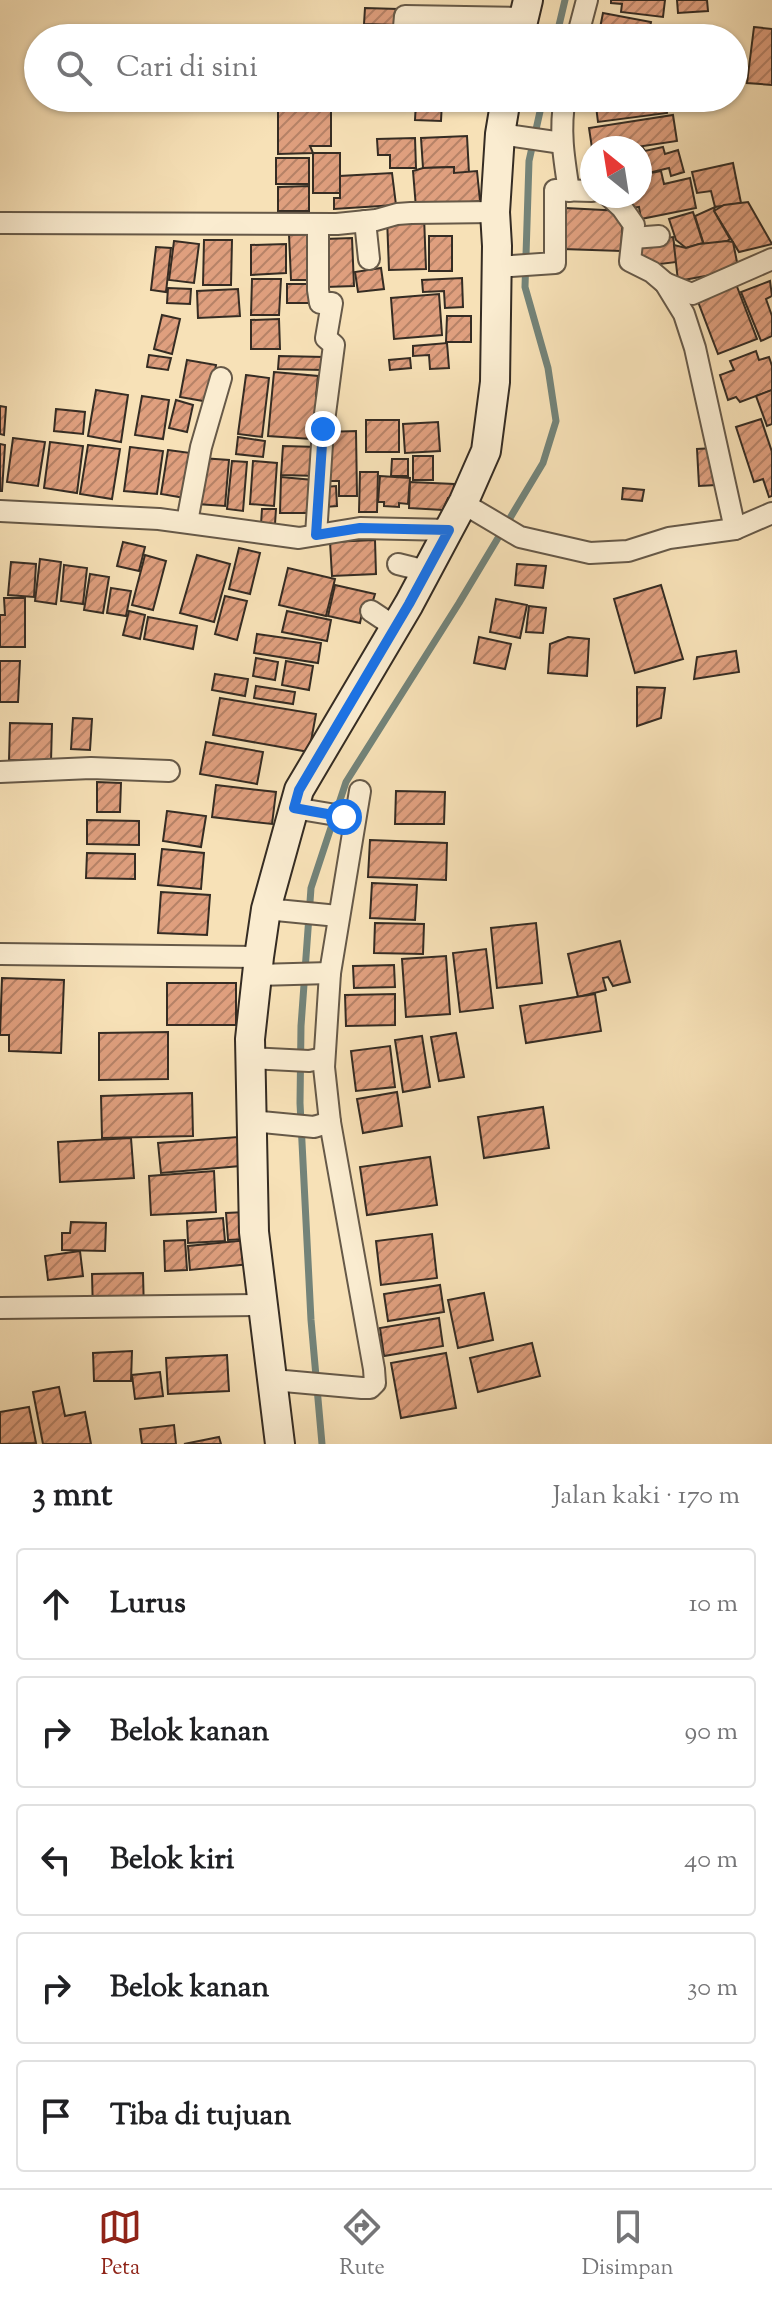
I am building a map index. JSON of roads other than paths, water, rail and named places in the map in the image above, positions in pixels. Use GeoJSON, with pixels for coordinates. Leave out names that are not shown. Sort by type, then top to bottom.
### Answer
{"type":"FeatureCollection","features":[{"type":"Feature","properties":{"kind":"main road"},"geometry":{"type":"LineString","coordinates":[[280,1444],[285,1382],[263,1305],[254,1232],[264,969],[274,910],[302,809],[299,790],[467,504],[486,451],[495,382],[503,266],[495,212],[506,134],[506,112]]}},
{"type":"Feature","properties":{"kind":"street"},"geometry":{"type":"LineString","coordinates":[[581,24],[587,0]]}},
{"type":"Feature","properties":{"kind":"street"},"geometry":{"type":"LineString","coordinates":[[404,24],[405,16],[523,19]]}},
{"type":"Feature","properties":{"kind":"street"},"geometry":{"type":"LineString","coordinates":[[562,112],[556,142],[569,191]]}},
{"type":"Feature","properties":{"kind":"street"},"geometry":{"type":"LineString","coordinates":[[506,134],[556,142]]}},
{"type":"Feature","properties":{"kind":"street"},"geometry":{"type":"LineString","coordinates":[[503,266],[555,263],[555,190],[580,191]]}},
{"type":"Feature","properties":{"kind":"street"},"geometry":{"type":"LineString","coordinates":[[622,208],[634,225],[630,261],[665,283],[692,294],[768,268]]}},
{"type":"Feature","properties":{"kind":"street"},"geometry":{"type":"LineString","coordinates":[[0,223],[318,224],[365,221],[411,213],[495,212]]}},
{"type":"Feature","properties":{"kind":"street"},"geometry":{"type":"LineString","coordinates":[[365,221],[369,259]]}},
{"type":"Feature","properties":{"kind":"street"},"geometry":{"type":"LineString","coordinates":[[316,535],[323,429],[334,345],[326,338],[332,303],[320,303],[318,290],[318,224]]}},
{"type":"Feature","properties":{"kind":"street"},"geometry":{"type":"LineString","coordinates":[[633,238],[659,236]]}},
{"type":"Feature","properties":{"kind":"street"},"geometry":{"type":"LineString","coordinates":[[665,283],[684,314],[695,348],[735,529]]}},
{"type":"Feature","properties":{"kind":"street"},"geometry":{"type":"LineString","coordinates":[[187,522],[201,447],[221,378]]}},
{"type":"Feature","properties":{"kind":"street"},"geometry":{"type":"LineString","coordinates":[[467,504],[520,537],[590,553],[628,551],[669,538],[735,529],[772,513]]}},
{"type":"Feature","properties":{"kind":"street"},"geometry":{"type":"LineString","coordinates":[[0,511],[187,522],[299,538],[360,528],[449,530]]}},
{"type":"Feature","properties":{"kind":"street"},"geometry":{"type":"LineString","coordinates":[[398,564],[426,571]]}},
{"type":"Feature","properties":{"kind":"street"},"geometry":{"type":"LineString","coordinates":[[371,611],[395,627]]}},
{"type":"Feature","properties":{"kind":"street"},"geometry":{"type":"LineString","coordinates":[[0,772],[91,768],[169,771]]}},
{"type":"Feature","properties":{"kind":"street"},"geometry":{"type":"LineString","coordinates":[[285,1382],[370,1388],[375,1383],[322,1124],[316,1059],[329,915],[349,818],[360,791]]}},
{"type":"Feature","properties":{"kind":"street"},"geometry":{"type":"LineString","coordinates":[[302,809],[349,818]]}},
{"type":"Feature","properties":{"kind":"street"},"geometry":{"type":"LineString","coordinates":[[274,910],[329,915]]}},
{"type":"Feature","properties":{"kind":"street"},"geometry":{"type":"LineString","coordinates":[[0,954],[325,972]]}},
{"type":"Feature","properties":{"kind":"street"},"geometry":{"type":"LineString","coordinates":[[261,1058],[316,1059]]}},
{"type":"Feature","properties":{"kind":"street"},"geometry":{"type":"LineString","coordinates":[[259,1121],[322,1124]]}},
{"type":"Feature","properties":{"kind":"street"},"geometry":{"type":"LineString","coordinates":[[1,1306],[263,1305]]}},
{"type":"Feature","properties":{"kind":"waterway"},"geometry":{"type":"LineString","coordinates":[[559,24],[565,0]]}},
{"type":"Feature","properties":{"kind":"waterway"},"geometry":{"type":"LineString","coordinates":[[322,1444],[311,1320],[300,1103],[301,1026],[311,888],[346,782],[543,463],[556,421],[548,368],[525,287],[529,161],[540,112]]}}]}
